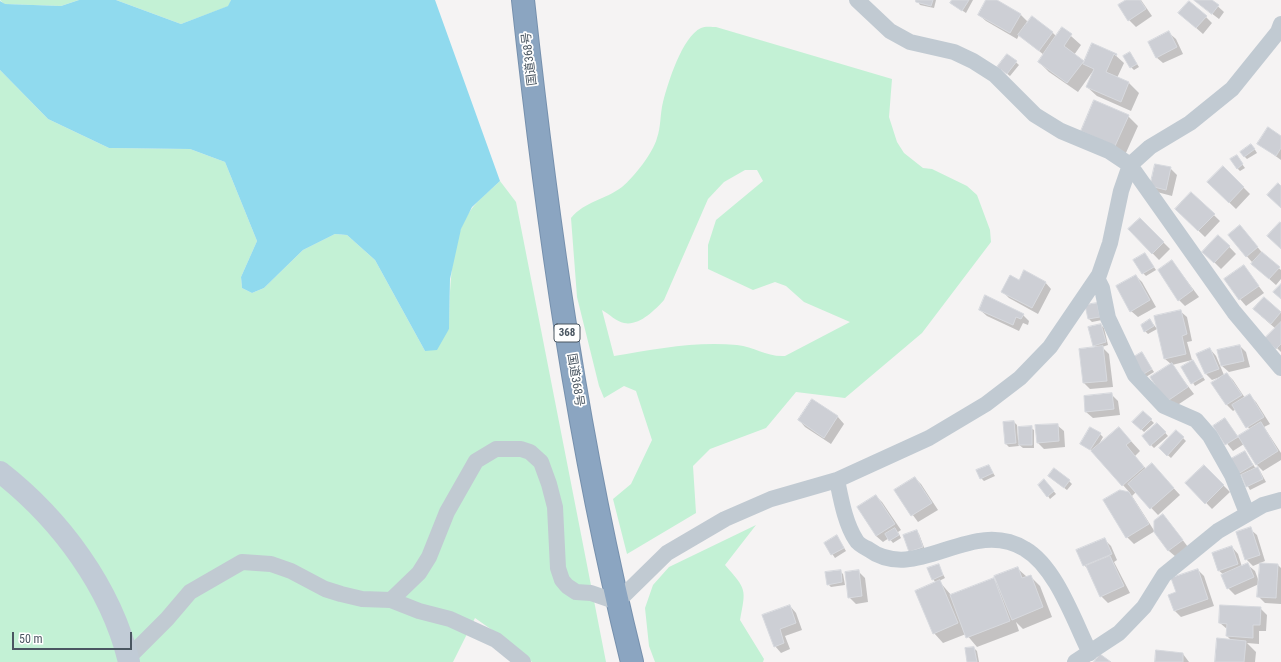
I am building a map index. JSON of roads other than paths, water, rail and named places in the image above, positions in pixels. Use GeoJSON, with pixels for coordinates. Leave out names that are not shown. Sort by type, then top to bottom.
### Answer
{"type":"FeatureCollection","features":[{"type":"Feature","properties":{"kind":"highway","name":"国道368号"},"geometry":{"type":"LineString","coordinates":[[523,0],[555,261],[578,404],[617,602],[632,662]]}},
{"type":"Feature","properties":{"kind":"street"},"geometry":{"type":"LineString","coordinates":[[857,0],[890,31],[910,42],[954,52],[973,61],[995,75],[1035,114],[1061,131],[1109,151],[1130,165],[1234,312],[1281,368]]}},
{"type":"Feature","properties":{"kind":"street"},"geometry":{"type":"LineString","coordinates":[[391,600],[419,573],[429,557],[447,512],[476,461],[496,450],[522,449],[530,452],[541,462],[555,507],[558,568],[562,580],[567,586],[576,592],[591,593],[617,602],[667,553],[725,519],[771,499],[837,480],[929,438],[986,404],[1020,378],[1050,347],[1097,278],[1110,243],[1120,191],[1130,165],[1150,147],[1190,123],[1232,89],[1280,30]]}},
{"type":"Feature","properties":{"kind":"street"},"geometry":{"type":"LineString","coordinates":[[1097,278],[1102,288],[1108,318],[1135,375],[1164,406],[1196,420],[1210,436],[1232,475],[1247,513]]}},
{"type":"Feature","properties":{"kind":"street"},"geometry":{"type":"LineString","coordinates":[[0,472],[38,505],[79,554],[110,607],[129,660],[168,619],[190,592],[242,562],[271,564],[291,571],[319,586],[341,594],[362,599],[391,600],[419,611],[450,619],[484,634],[508,648],[523,662]]}},
{"type":"Feature","properties":{"kind":"street"},"geometry":{"type":"LineString","coordinates":[[837,480],[844,510],[856,541],[875,554],[895,560],[923,558],[983,539],[1005,541],[1025,549],[1053,576],[1090,653]]}},
{"type":"Feature","properties":{"kind":"street"},"geometry":{"type":"LineString","coordinates":[[1075,662],[1119,633],[1144,607],[1164,575],[1218,531],[1263,505],[1281,500]]}},
{"type":"Feature","properties":{"kind":"water"},"geometry":{"type":"Polygon","coordinates":[[[79,0],[116,0],[181,24],[228,6],[231,0],[435,0],[500,181],[472,207],[461,229],[450,279],[449,329],[437,350],[425,351],[375,260],[347,235],[335,234],[303,250],[264,288],[252,293],[242,288],[241,277],[257,241],[225,162],[190,149],[109,148],[48,119],[0,70],[0,1],[5,4],[61,6],[79,0]]]}}]}
